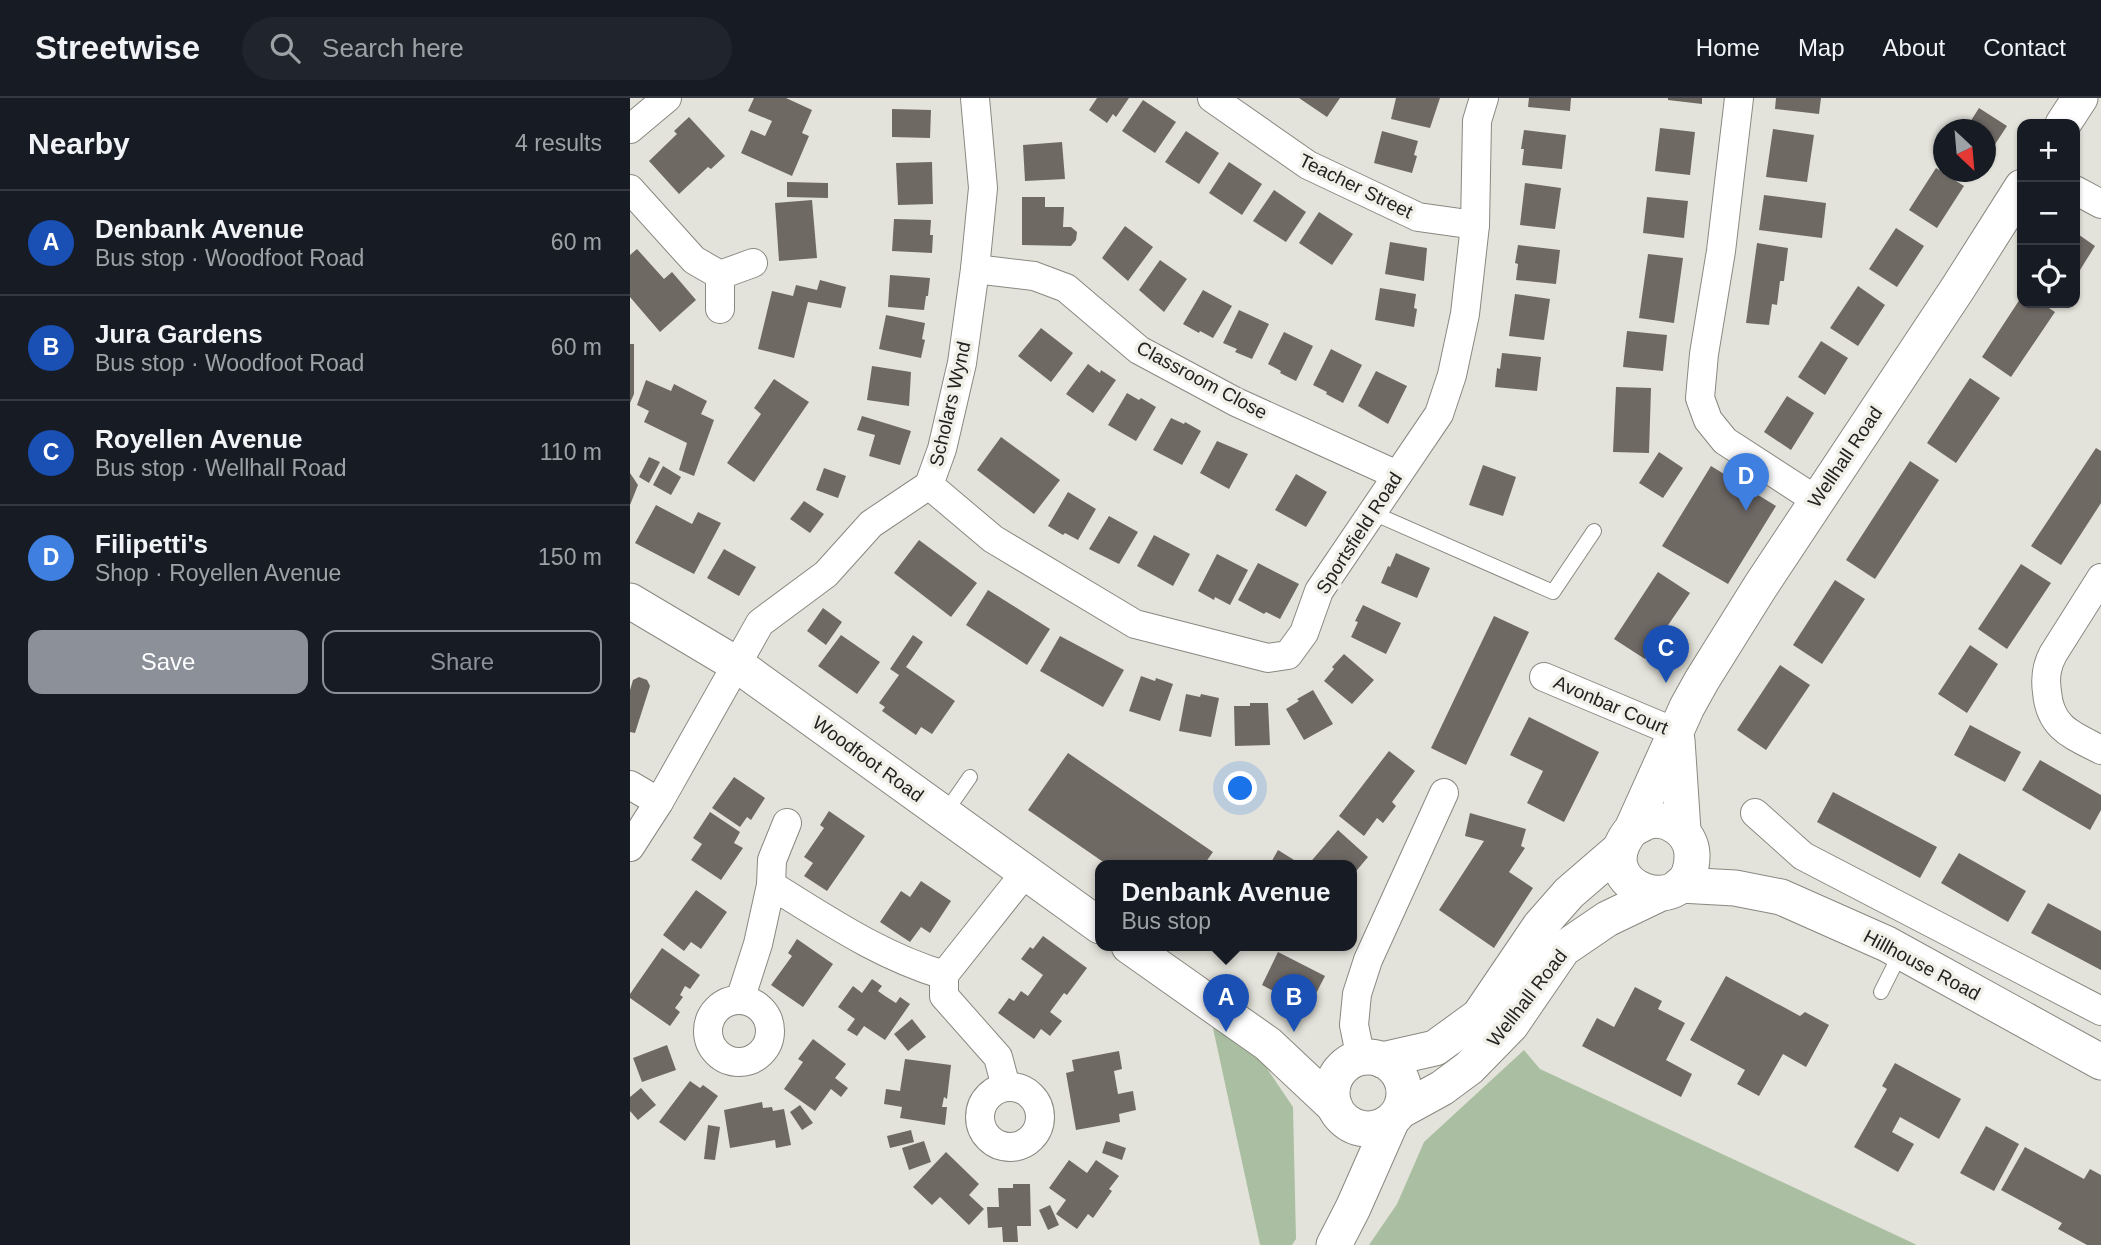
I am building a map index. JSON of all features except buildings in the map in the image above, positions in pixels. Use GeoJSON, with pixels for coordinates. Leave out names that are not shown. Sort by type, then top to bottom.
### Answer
{"type":"FeatureCollection","features":[{"type":"Feature","properties":{"kind":"street"},"geometry":{"type":"LineString","coordinates":[[630,129],[667,98]]}},
{"type":"Feature","properties":{"kind":"street","name":"Scholars Wynd"},"geometry":{"type":"LineString","coordinates":[[630,847],[659,802],[760,623],[825,574],[871,524],[929,485],[942,449],[962,363],[975,269],[983,188],[975,98]]}},
{"type":"Feature","properties":{"kind":"street","name":"Teacher Street"},"geometry":{"type":"LineString","coordinates":[[1212,98],[1308,165],[1418,217],[1475,225]]}},
{"type":"Feature","properties":{"kind":"street","name":"Sportsfield Road"},"geometry":{"type":"LineString","coordinates":[[929,485],[993,539],[1135,624],[1268,658],[1289,655],[1304,633],[1319,591],[1439,414],[1452,375],[1465,314],[1475,225],[1477,121],[1484,98]]}},
{"type":"Feature","properties":{"kind":"street"},"geometry":{"type":"LineString","coordinates":[[1739,98],[1700,397],[1708,420],[1726,441],[1816,500]]}},
{"type":"Feature","properties":{"kind":"street"},"geometry":{"type":"LineString","coordinates":[[2066,119],[2080,98]]}},
{"type":"Feature","properties":{"kind":"street"},"geometry":{"type":"LineString","coordinates":[[630,190],[694,260],[720,275],[753,263]]}},
{"type":"Feature","properties":{"kind":"street"},"geometry":{"type":"LineString","coordinates":[[2080,193],[2101,204]]}},
{"type":"Feature","properties":{"kind":"street","name":"Wellhall Road"},"geometry":{"type":"LineString","coordinates":[[1362,1062],[1435,1048],[1479,1016],[1540,926],[1569,893],[1626,839],[1702,680],[1816,500],[2017,195]]}},
{"type":"Feature","properties":{"kind":"street","name":"Classroom Close"},"geometry":{"type":"LineString","coordinates":[[975,269],[1034,276],[1066,288],[1139,350],[1236,401],[1397,475]]}},
{"type":"Feature","properties":{"kind":"street"},"geometry":{"type":"LineString","coordinates":[[720,275],[720,309]]}},
{"type":"Feature","properties":{"kind":"street"},"geometry":{"type":"LineString","coordinates":[[2101,578],[2047,665],[2046,681],[2049,708],[2053,716],[2068,733],[2101,750]]}},
{"type":"Feature","properties":{"kind":"street","name":"Woodfoot Road"},"geometry":{"type":"LineString","coordinates":[[630,601],[736,664],[1095,922]]}},
{"type":"Feature","properties":{"kind":"street","name":"Avonbar Court"},"geometry":{"type":"LineString","coordinates":[[1544,677],[1677,733]]}},
{"type":"Feature","properties":{"kind":"street","name":"Wellhall Road"},"geometry":{"type":"LineString","coordinates":[[1677,733],[1687,837]]}},
{"type":"Feature","properties":{"kind":"street"},"geometry":{"type":"LineString","coordinates":[[630,785],[659,802]]}},
{"type":"Feature","properties":{"kind":"street"},"geometry":{"type":"LineString","coordinates":[[1362,1062],[1354,1025],[1357,994],[1364,971],[1444,793]]}},
{"type":"Feature","properties":{"kind":"street"},"geometry":{"type":"LineString","coordinates":[[1755,813],[1803,856],[2101,1010]]}},
{"type":"Feature","properties":{"kind":"street"},"geometry":{"type":"LineString","coordinates":[[1687,837],[1692,867],[1670,890],[1645,892],[1633,886],[1624,876],[1619,863],[1626,839],[1648,821],[1667,822],[1687,837],[1735,888]]}},
{"type":"Feature","properties":{"kind":"street"},"geometry":{"type":"LineString","coordinates":[[740,1000],[758,944],[771,885],[772,860],[787,823]]}},
{"type":"Feature","properties":{"kind":"street"},"geometry":{"type":"LineString","coordinates":[[1006,1087],[998,1057],[944,996],[944,975],[1025,873]]}},
{"type":"Feature","properties":{"kind":"street"},"geometry":{"type":"LineString","coordinates":[[771,885],[872,947],[919,968],[944,975]]}},
{"type":"Feature","properties":{"kind":"street","name":"Hillhouse Road"},"geometry":{"type":"LineString","coordinates":[[1670,890],[1735,888],[1781,897],[1901,952],[2101,1062]]}},
{"type":"Feature","properties":{"kind":"street","name":"Wellhall Road"},"geometry":{"type":"LineString","coordinates":[[1395,1116],[1469,1068],[1511,1025],[1563,949],[1607,919],[1670,890]]}},
{"type":"Feature","properties":{"kind":"street"},"geometry":{"type":"LineString","coordinates":[[1136,951],[1268,1044],[1342,1115],[1362,1129],[1377,1129],[1395,1116]]}},
{"type":"Feature","properties":{"kind":"street"},"geometry":{"type":"LineString","coordinates":[[1268,1044],[1395,1069],[1402,1081],[1404,1096],[1334,1245]]}},
{"type":"Feature","properties":{"kind":"street"},"geometry":{"type":"LineString","coordinates":[[1353,1208],[1342,1115],[1333,1097],[1333,1087],[1336,1076],[1362,1062]]}},
{"type":"Feature","properties":{"kind":"lane"},"geometry":{"type":"LineString","coordinates":[[1373,513],[1553,592],[1594,531]]}},
{"type":"Feature","properties":{"kind":"lane"},"geometry":{"type":"LineString","coordinates":[[945,813],[970,777]]}},
{"type":"Feature","properties":{"kind":"lane"},"geometry":{"type":"LineString","coordinates":[[1881,992],[1901,952]]}},
{"type":"Feature","properties":{"kind":"green space"},"geometry":{"type":"Polygon","coordinates":[[[1211,1019],[1255,1051],[1293,1107],[1296,1239],[1292,1245],[1260,1245],[1211,1019]]]}},
{"type":"Feature","properties":{"kind":"green space"},"geometry":{"type":"Polygon","coordinates":[[[1524,1050],[1540,1069],[1917,1245],[1369,1245],[1397,1204],[1424,1142],[1524,1050]]]}},
{"type":"Feature","properties":{"kind":"place","name":"Filipetti's"},"geometry":{"type":"Point","coordinates":[1746,511]}},
{"type":"Feature","properties":{"kind":"place","name":"Royellen Avenue"},"geometry":{"type":"Point","coordinates":[1666,683]}},
{"type":"Feature","properties":{"kind":"place","name":"Denbank Avenue"},"geometry":{"type":"Point","coordinates":[1226,1032]}},
{"type":"Feature","properties":{"kind":"place","name":"Jura Gardens"},"geometry":{"type":"Point","coordinates":[1294,1032]}}]}
